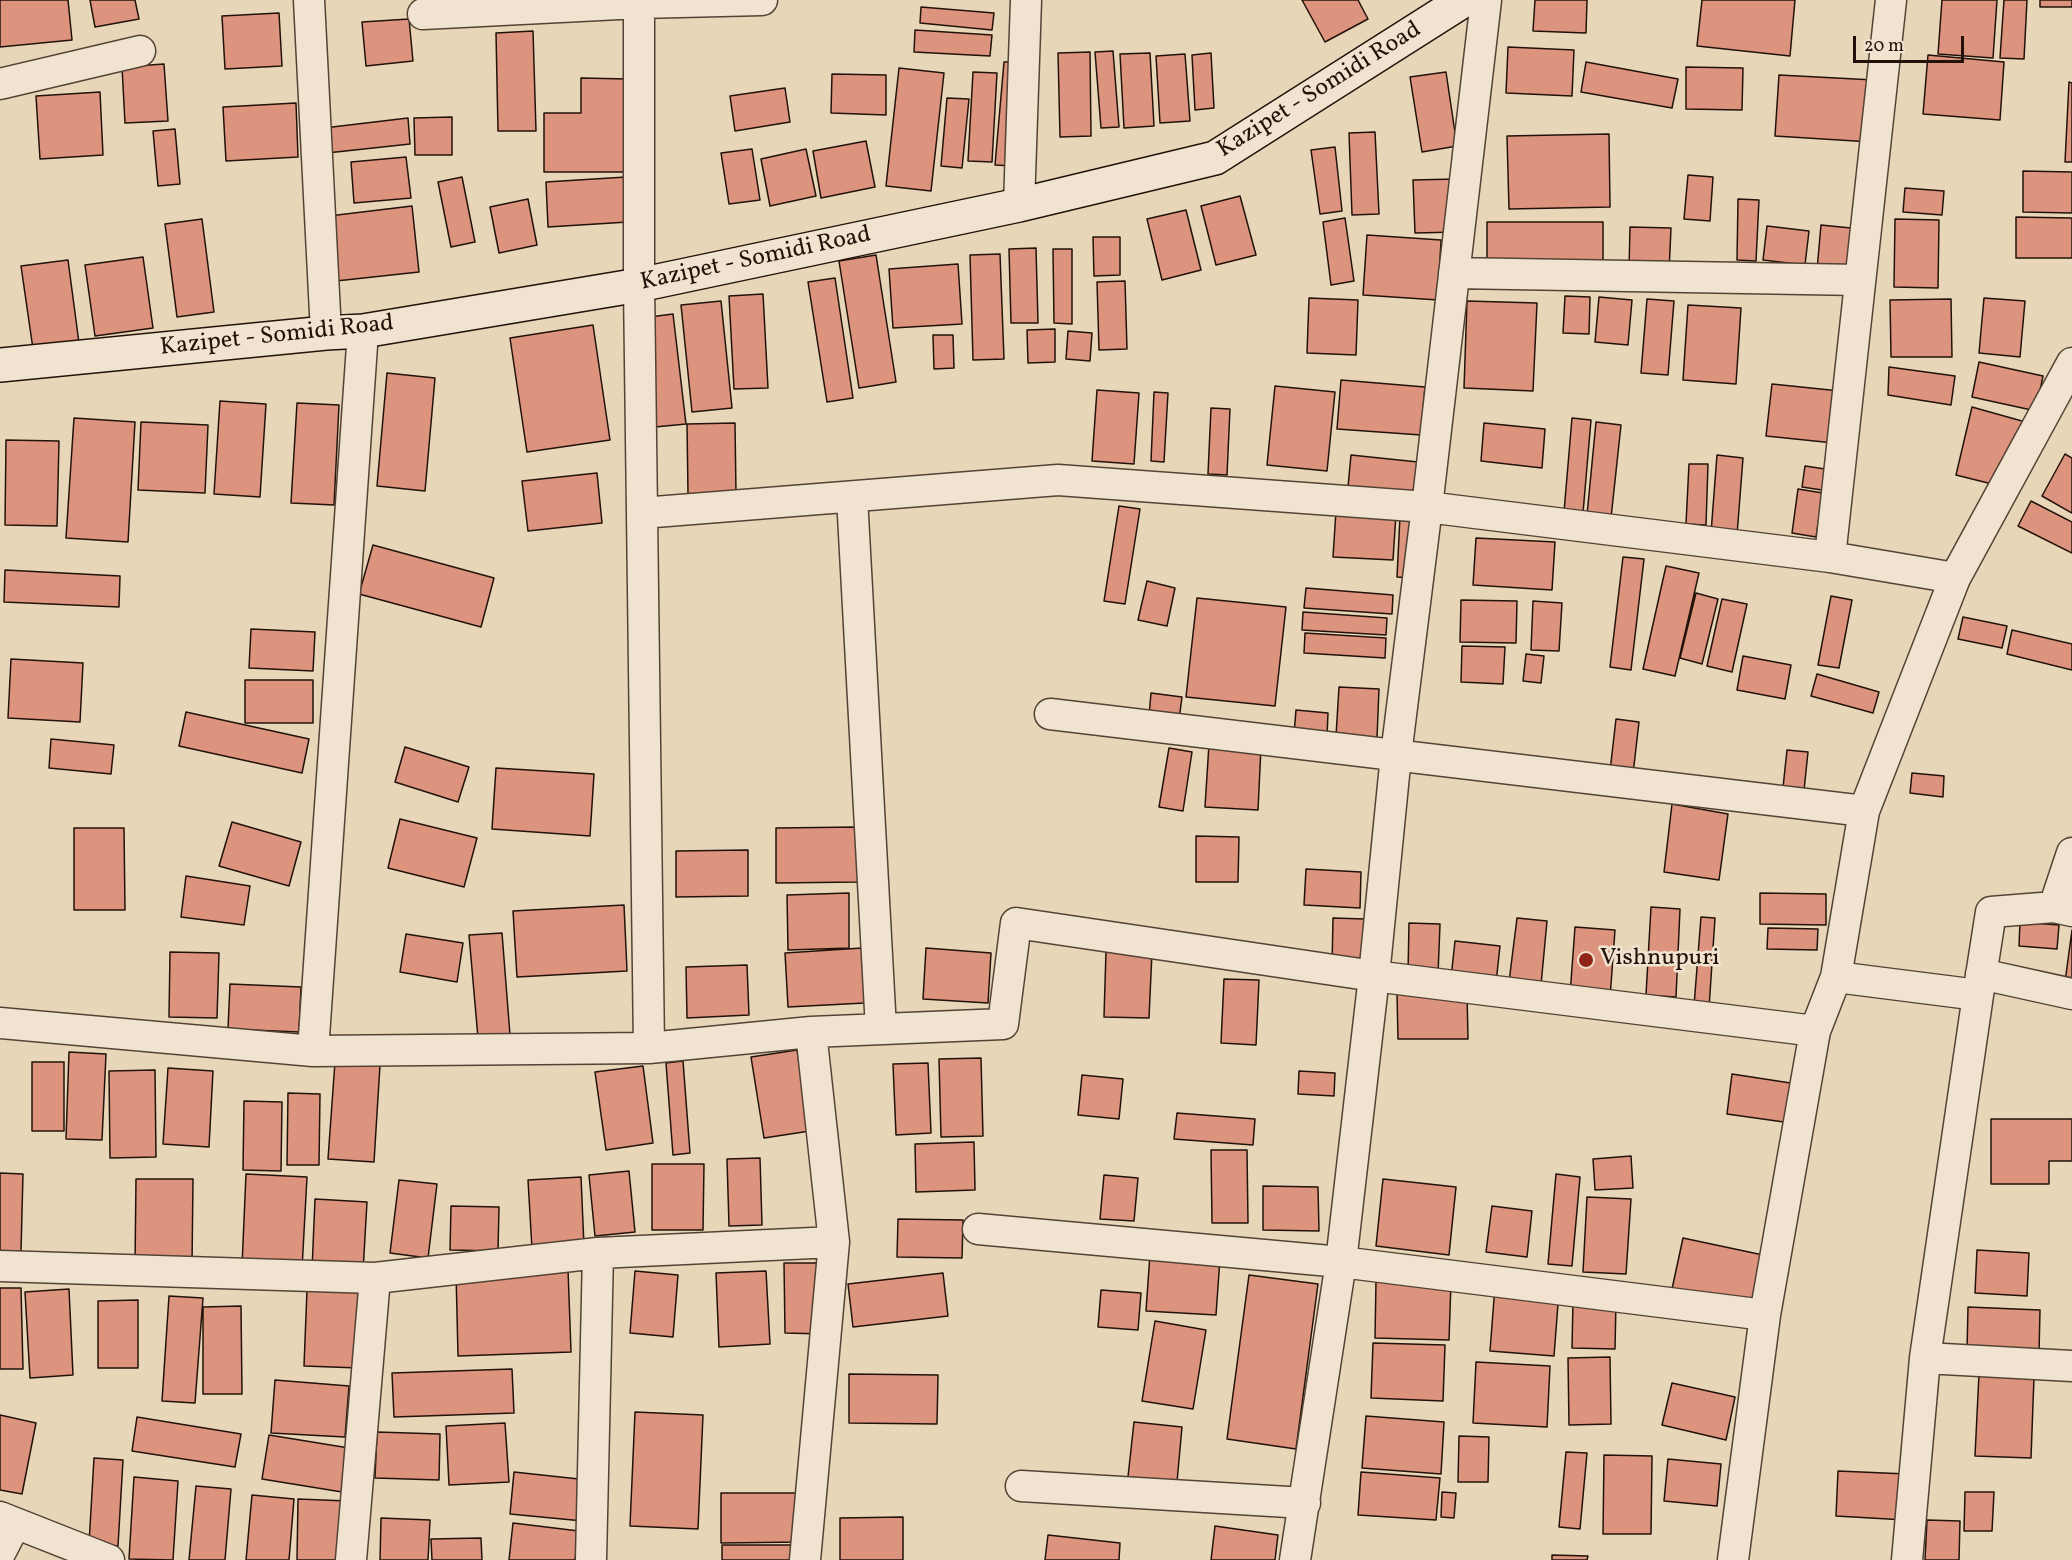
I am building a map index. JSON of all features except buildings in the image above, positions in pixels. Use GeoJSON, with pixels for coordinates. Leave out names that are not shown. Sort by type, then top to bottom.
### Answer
{"type":"FeatureCollection","features":[{"type":"Feature","properties":{"kind":"street"},"geometry":{"type":"LineString","coordinates":[[309,0],[326,333]]}},
{"type":"Feature","properties":{"kind":"street"},"geometry":{"type":"LineString","coordinates":[[423,14],[639,2],[762,0]]}},
{"type":"Feature","properties":{"kind":"street"},"geometry":{"type":"LineString","coordinates":[[1019,205],[1026,0]]}},
{"type":"Feature","properties":{"kind":"street","name":"Kazipet - Somidi Road"},"geometry":{"type":"LineString","coordinates":[[0,365],[326,333],[363,332],[639,285],[1019,205],[1215,158],[1464,0]]}},
{"type":"Feature","properties":{"kind":"street"},"geometry":{"type":"LineString","coordinates":[[1296,1560],[1341,1262],[1374,976],[1396,755],[1486,0]]}},
{"type":"Feature","properties":{"kind":"street"},"geometry":{"type":"LineString","coordinates":[[1830,557],[1891,0]]}},
{"type":"Feature","properties":{"kind":"street"},"geometry":{"type":"LineString","coordinates":[[639,2],[639,285],[649,1048]]}},
{"type":"Feature","properties":{"kind":"street"},"geometry":{"type":"LineString","coordinates":[[0,84],[140,51]]}},
{"type":"Feature","properties":{"kind":"street"},"geometry":{"type":"LineString","coordinates":[[1454,273],[1860,280]]}},
{"type":"Feature","properties":{"kind":"street"},"geometry":{"type":"LineString","coordinates":[[313,1051],[363,332]]}},
{"type":"Feature","properties":{"kind":"street"},"geometry":{"type":"LineString","coordinates":[[1733,1560],[1765,1315],[1815,1031],[1836,977],[1864,811],[1955,578],[2072,363]]}},
{"type":"Feature","properties":{"kind":"street"},"geometry":{"type":"LineString","coordinates":[[642,513],[1058,480],[1427,507],[1830,557],[1955,578]]}},
{"type":"Feature","properties":{"kind":"street"},"geometry":{"type":"LineString","coordinates":[[852,496],[881,1029]]}},
{"type":"Feature","properties":{"kind":"street"},"geometry":{"type":"LineString","coordinates":[[1050,714],[1864,811]]}},
{"type":"Feature","properties":{"kind":"street"},"geometry":{"type":"LineString","coordinates":[[1907,1560],[1925,1358],[1991,912],[2063,909],[2072,853]]}},
{"type":"Feature","properties":{"kind":"street"},"geometry":{"type":"LineString","coordinates":[[0,1023],[313,1051],[649,1048],[811,1032],[1003,1024],[1016,923],[1374,976],[1815,1031]]}},
{"type":"Feature","properties":{"kind":"street"},"geometry":{"type":"LineString","coordinates":[[1836,977],[1979,984],[2072,994]]}},
{"type":"Feature","properties":{"kind":"street"},"geometry":{"type":"LineString","coordinates":[[805,1560],[834,1242],[811,1032]]}},
{"type":"Feature","properties":{"kind":"street"},"geometry":{"type":"LineString","coordinates":[[978,1229],[1341,1262],[1765,1315]]}},
{"type":"Feature","properties":{"kind":"street"},"geometry":{"type":"LineString","coordinates":[[0,1266],[375,1278],[598,1253],[834,1242]]}},
{"type":"Feature","properties":{"kind":"street"},"geometry":{"type":"LineString","coordinates":[[591,1560],[598,1253]]}},
{"type":"Feature","properties":{"kind":"street"},"geometry":{"type":"LineString","coordinates":[[351,1560],[375,1278]]}},
{"type":"Feature","properties":{"kind":"street"},"geometry":{"type":"LineString","coordinates":[[1925,1358],[2072,1366]]}},
{"type":"Feature","properties":{"kind":"street"},"geometry":{"type":"LineString","coordinates":[[1022,1486],[1305,1503]]}},
{"type":"Feature","properties":{"kind":"street"},"geometry":{"type":"LineString","coordinates":[[0,1553],[8,1521],[109,1560]]}},
{"type":"Feature","properties":{"kind":"place","name":"Vishnupuri"},"geometry":{"type":"Point","coordinates":[1586,960]}}]}
